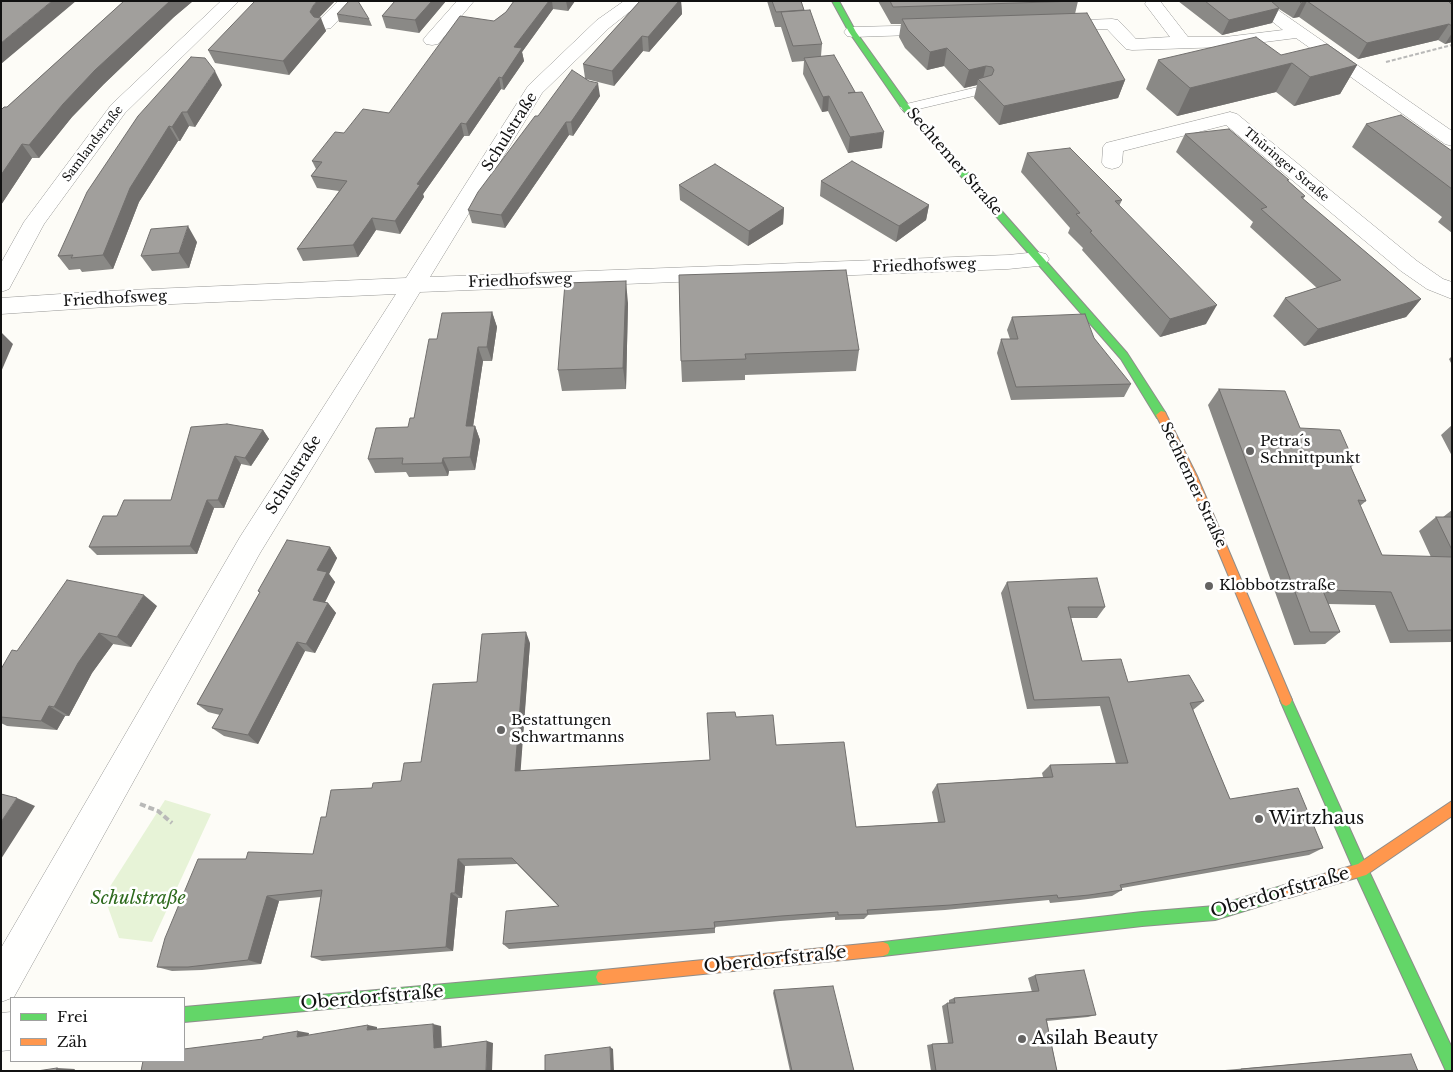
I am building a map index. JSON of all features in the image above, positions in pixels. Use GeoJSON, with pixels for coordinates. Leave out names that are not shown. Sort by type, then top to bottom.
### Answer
{"type":"FeatureCollection","features":[{"type":"Feature","properties":{"kind":"street","name":"Samlandstraße"},"geometry":{"type":"LineString","coordinates":[[1,284],[35,222],[118,109],[230,1]]}},
{"type":"Feature","properties":{"kind":"street"},"geometry":{"type":"LineString","coordinates":[[325,24],[348,1]]}},
{"type":"Feature","properties":{"kind":"street"},"geometry":{"type":"LineString","coordinates":[[432,40],[466,1]]}},
{"type":"Feature","properties":{"kind":"street","name":"Schulstraße"},"geometry":{"type":"LineString","coordinates":[[1,984],[250,545],[535,90],[603,24],[635,1]]}},
{"type":"Feature","properties":{"kind":"street","name":"Sechtemer Straße"},"geometry":{"type":"LineString","coordinates":[[835,1],[853,32],[906,108],[1124,356],[1176,441],[1361,870],[1452,1066]]}},
{"type":"Feature","properties":{"kind":"street"},"geometry":{"type":"LineString","coordinates":[[1254,1],[1452,140]]}},
{"type":"Feature","properties":{"kind":"street"},"geometry":{"type":"LineString","coordinates":[[1153,4],[1183,42]]}},
{"type":"Feature","properties":{"kind":"street"},"geometry":{"type":"LineString","coordinates":[[1035,26],[1108,17],[1132,45],[1226,42],[1298,33]]}},
{"type":"Feature","properties":{"kind":"street"},"geometry":{"type":"LineString","coordinates":[[853,32],[949,29]]}},
{"type":"Feature","properties":{"kind":"street","name":"Thüringer Straße"},"geometry":{"type":"LineString","coordinates":[[1112,163],[1113,147],[1230,118],[1409,266],[1435,284],[1452,291]]}},
{"type":"Feature","properties":{"kind":"street","name":"Friedhofsweg"},"geometry":{"type":"LineString","coordinates":[[1,306],[414,285],[1008,262],[1038,259]]}},
{"type":"Feature","properties":{"kind":"street"},"geometry":{"type":"LineString","coordinates":[[1361,870],[1452,808]]}},
{"type":"Feature","properties":{"kind":"street","name":"Oberdorfstraße"},"geometry":{"type":"LineString","coordinates":[[185,1015],[798,959],[1142,919],[1215,913],[1361,870]]}},
{"type":"Feature","properties":{"kind":"lane"},"geometry":{"type":"LineString","coordinates":[[906,108],[982,90]]}},
{"type":"Feature","properties":{"kind":"path"},"geometry":{"type":"LineString","coordinates":[[1351,70],[1452,45]]}},
{"type":"Feature","properties":{"kind":"green space","name":"Schulstraße"},"geometry":{"type":"Polygon","coordinates":[[[165,800],[211,814],[152,942],[119,938],[104,896],[165,800]]]}},
{"type":"Feature","properties":{"kind":"building"},"geometry":{"type":"Polygon","coordinates":[[[1,1],[52,1],[1,43],[1,1]]]}},
{"type":"Feature","properties":{"kind":"building"},"geometry":{"type":"Polygon","coordinates":[[[124,1],[170,1],[95,70],[63,104],[29,145],[22,144],[1,175],[1,110],[7,107],[124,1]]]}},
{"type":"Feature","properties":{"kind":"building"},"geometry":{"type":"Polygon","coordinates":[[[255,1],[317,1],[310,12],[314,17],[321,18],[283,61],[208,50],[255,1]]]}},
{"type":"Feature","properties":{"kind":"building"},"geometry":{"type":"Polygon","coordinates":[[[349,1],[358,1],[369,19],[337,14],[349,1]]]}},
{"type":"Feature","properties":{"kind":"building"},"geometry":{"type":"Polygon","coordinates":[[[395,1],[432,1],[415,20],[382,16],[395,1]]]}},
{"type":"Feature","properties":{"kind":"building"},"geometry":{"type":"Polygon","coordinates":[[[514,1],[549,1],[514,47],[522,48],[502,78],[499,77],[466,124],[461,123],[417,184],[420,185],[395,221],[372,218],[353,245],[297,249],[347,181],[311,176],[322,162],[312,161],[335,132],[344,133],[363,109],[389,113],[460,16],[494,21],[506,12],[514,1]]]}},
{"type":"Feature","properties":{"kind":"building"},"geometry":{"type":"Polygon","coordinates":[[[640,1],[679,1],[648,37],[642,36],[612,71],[583,64],[640,1]]]}},
{"type":"Feature","properties":{"kind":"building"},"geometry":{"type":"Polygon","coordinates":[[[772,1],[801,1],[804,10],[776,12],[772,1]]]}},
{"type":"Feature","properties":{"kind":"building"},"geometry":{"type":"Polygon","coordinates":[[[890,1],[1078,1],[893,7],[890,1]]]}},
{"type":"Feature","properties":{"kind":"building"},"geometry":{"type":"Polygon","coordinates":[[[1205,1],[1271,1],[1279,8],[1229,20],[1205,1]]]}},
{"type":"Feature","properties":{"kind":"building"},"geometry":{"type":"Polygon","coordinates":[[[1307,1],[1448,1],[1452,5],[1452,26],[1449,24],[1367,43],[1307,1]]]}},
{"type":"Feature","properties":{"kind":"building"},"geometry":{"type":"Polygon","coordinates":[[[810,10],[822,44],[793,46],[781,12],[810,10]]]}},
{"type":"Feature","properties":{"kind":"building"},"geometry":{"type":"Polygon","coordinates":[[[1087,13],[1125,80],[1004,106],[978,79],[992,75],[994,70],[992,67],[986,66],[969,70],[947,48],[930,52],[908,30],[902,19],[1087,13]]]}},
{"type":"Feature","properties":{"kind":"building"},"geometry":{"type":"Polygon","coordinates":[[[1256,37],[1281,55],[1327,44],[1357,65],[1310,77],[1292,63],[1190,88],[1158,60],[1256,37]]]}},
{"type":"Feature","properties":{"kind":"building"},"geometry":{"type":"Polygon","coordinates":[[[834,55],[855,92],[848,93],[862,92],[884,132],[850,137],[829,96],[823,97],[804,58],[834,55]]]}},
{"type":"Feature","properties":{"kind":"building"},"geometry":{"type":"Polygon","coordinates":[[[191,57],[205,58],[215,71],[187,112],[182,112],[172,127],[169,126],[130,188],[103,255],[71,258],[73,255],[58,256],[87,192],[138,116],[191,57]]]}},
{"type":"Feature","properties":{"kind":"building"},"geometry":{"type":"Polygon","coordinates":[[[572,70],[589,81],[598,83],[571,122],[566,122],[501,215],[468,210],[478,192],[572,70]]]}},
{"type":"Feature","properties":{"kind":"building"},"geometry":{"type":"Polygon","coordinates":[[[1401,115],[1452,151],[1452,189],[1366,124],[1401,115]]]}},
{"type":"Feature","properties":{"kind":"building"},"geometry":{"type":"Polygon","coordinates":[[[1229,129],[1305,196],[1301,197],[1421,299],[1318,329],[1285,298],[1341,280],[1261,209],[1267,207],[1185,134],[1229,129]]]}},
{"type":"Feature","properties":{"kind":"building"},"geometry":{"type":"Polygon","coordinates":[[[1070,148],[1122,200],[1115,201],[1217,305],[1170,319],[1090,232],[1092,231],[1076,214],[1080,213],[1027,153],[1070,148]]]}},
{"type":"Feature","properties":{"kind":"building"},"geometry":{"type":"Polygon","coordinates":[[[852,161],[929,205],[899,226],[821,181],[852,161]]]}},
{"type":"Feature","properties":{"kind":"building"},"geometry":{"type":"Polygon","coordinates":[[[715,164],[784,208],[749,231],[679,185],[715,164]]]}},
{"type":"Feature","properties":{"kind":"building"},"geometry":{"type":"Polygon","coordinates":[[[188,226],[179,253],[141,256],[151,229],[188,226]]]}},
{"type":"Feature","properties":{"kind":"building"},"geometry":{"type":"Polygon","coordinates":[[[846,270],[859,350],[745,354],[746,359],[681,361],[679,275],[846,270]]]}},
{"type":"Feature","properties":{"kind":"building"},"geometry":{"type":"Polygon","coordinates":[[[626,281],[623,368],[558,370],[565,283],[626,281]]]}},
{"type":"Feature","properties":{"kind":"building"},"geometry":{"type":"Polygon","coordinates":[[[492,312],[487,347],[478,347],[466,426],[475,426],[470,457],[443,458],[442,463],[402,464],[403,458],[368,459],[376,428],[408,427],[410,418],[414,418],[429,339],[437,339],[442,313],[492,312]]]}},
{"type":"Feature","properties":{"kind":"building"},"geometry":{"type":"Polygon","coordinates":[[[1085,314],[1094,338],[1131,384],[1016,387],[1001,339],[1018,339],[1012,317],[1085,314]]]}},
{"type":"Feature","properties":{"kind":"building"},"geometry":{"type":"Polygon","coordinates":[[[1219,389],[1285,391],[1300,428],[1340,430],[1355,464],[1349,463],[1366,501],[1358,500],[1382,555],[1452,557],[1452,630],[1408,631],[1391,592],[1328,590],[1329,592],[1323,591],[1340,632],[1310,632],[1219,389]]]}},
{"type":"Feature","properties":{"kind":"building"},"geometry":{"type":"Polygon","coordinates":[[[227,424],[263,430],[245,458],[235,456],[218,500],[207,500],[190,546],[89,547],[103,516],[117,516],[124,500],[171,500],[191,427],[227,424]]]}},
{"type":"Feature","properties":{"kind":"building"},"geometry":{"type":"Polygon","coordinates":[[[1436,517],[1452,517],[1452,550],[1436,517]]]}},
{"type":"Feature","properties":{"kind":"building"},"geometry":{"type":"Polygon","coordinates":[[[287,540],[330,547],[317,570],[327,572],[313,600],[328,603],[306,644],[297,642],[248,735],[212,728],[223,709],[197,704],[287,540]]]}},
{"type":"Feature","properties":{"kind":"building"},"geometry":{"type":"Polygon","coordinates":[[[1097,578],[1105,607],[1068,607],[1082,661],[1121,659],[1128,682],[1189,675],[1204,701],[1190,703],[1230,799],[1298,788],[1323,848],[1120,885],[1122,890],[1089,895],[1058,898],[1057,895],[951,905],[867,910],[868,914],[838,915],[838,912],[781,916],[714,922],[715,928],[503,944],[506,911],[559,906],[512,858],[458,859],[455,893],[451,893],[446,947],[311,957],[322,890],[267,896],[248,960],[188,967],[157,967],[165,938],[198,859],[246,859],[248,852],[313,854],[321,817],[326,817],[331,790],[372,788],[373,783],[401,781],[404,763],[421,762],[433,684],[477,682],[482,634],[526,632],[515,771],[710,760],[707,713],[735,712],[736,717],[773,715],[776,745],[844,742],[856,827],[945,822],[937,784],[1053,777],[1050,765],[1128,763],[1109,697],[1034,700],[1007,582],[1097,578]]]}},
{"type":"Feature","properties":{"kind":"building"},"geometry":{"type":"Polygon","coordinates":[[[67,580],[144,595],[117,637],[99,633],[78,663],[54,707],[49,706],[41,721],[1,717],[1,669],[12,650],[17,651],[67,580]]]}},
{"type":"Feature","properties":{"kind":"building"},"geometry":{"type":"Polygon","coordinates":[[[1,794],[17,798],[1,822],[1,794]]]}},
{"type":"Feature","properties":{"kind":"building"},"geometry":{"type":"Polygon","coordinates":[[[1084,970],[1096,1015],[1046,1019],[1057,1071],[936,1071],[932,1044],[953,1043],[947,1003],[955,1003],[954,998],[1039,991],[1035,975],[1084,970]]]}},
{"type":"Feature","properties":{"kind":"building"},"geometry":{"type":"Polygon","coordinates":[[[833,986],[854,1071],[792,1071],[774,990],[833,986]]]}},
{"type":"Feature","properties":{"kind":"building"},"geometry":{"type":"Polygon","coordinates":[[[433,1024],[434,1048],[487,1041],[486,1071],[141,1071],[143,1062],[185,1062],[185,1049],[263,1039],[263,1037],[298,1031],[297,1037],[368,1025],[367,1030],[433,1024]]]}},
{"type":"Feature","properties":{"kind":"building"},"geometry":{"type":"Polygon","coordinates":[[[610,1047],[611,1071],[545,1071],[545,1055],[610,1047]]]}},
{"type":"Feature","properties":{"kind":"building"},"geometry":{"type":"Polygon","coordinates":[[[1411,1054],[1418,1071],[1241,1071],[1241,1069],[1411,1054]]]}},
{"type":"Feature","properties":{"kind":"building"},"geometry":{"type":"Polygon","coordinates":[[[57,1068],[56,1071],[37,1071],[57,1068]]]}},
{"type":"Feature","properties":{"kind":"traffic: fast"},"geometry":{"type":"LineString","coordinates":[[835,1],[853,32],[906,108],[1124,356],[1161,415]]}},
{"type":"Feature","properties":{"kind":"traffic: fast"},"geometry":{"type":"LineString","coordinates":[[1286,700],[1361,870],[1452,1066]]}},
{"type":"Feature","properties":{"kind":"traffic: fast"},"geometry":{"type":"LineString","coordinates":[[883,949],[1142,919],[1215,913],[1288,891]]}},
{"type":"Feature","properties":{"kind":"traffic: fast"},"geometry":{"type":"LineString","coordinates":[[185,1015],[603,977]]}},
{"type":"Feature","properties":{"kind":"traffic: slow"},"geometry":{"type":"LineString","coordinates":[[1161,415],[1192,476],[1286,700]]}},
{"type":"Feature","properties":{"kind":"traffic: slow"},"geometry":{"type":"LineString","coordinates":[[1288,891],[1361,870],[1452,808]]}},
{"type":"Feature","properties":{"kind":"traffic: slow"},"geometry":{"type":"LineString","coordinates":[[603,977],[883,949]]}},
{"type":"Feature","properties":{"kind":"place","name":"Petra´s Schnittpunkt"},"geometry":{"type":"Point","coordinates":[1250,451]}},
{"type":"Feature","properties":{"kind":"place","name":"Klobbotzstraße"},"geometry":{"type":"Point","coordinates":[1209,586]}},
{"type":"Feature","properties":{"kind":"place","name":"Bestattungen Schwartmanns"},"geometry":{"type":"Point","coordinates":[501,730]}},
{"type":"Feature","properties":{"kind":"place","name":"Wirtzhaus"},"geometry":{"type":"Point","coordinates":[1259,819]}},
{"type":"Feature","properties":{"kind":"place","name":"Asilah Beauty"},"geometry":{"type":"Point","coordinates":[1022,1039]}}]}
